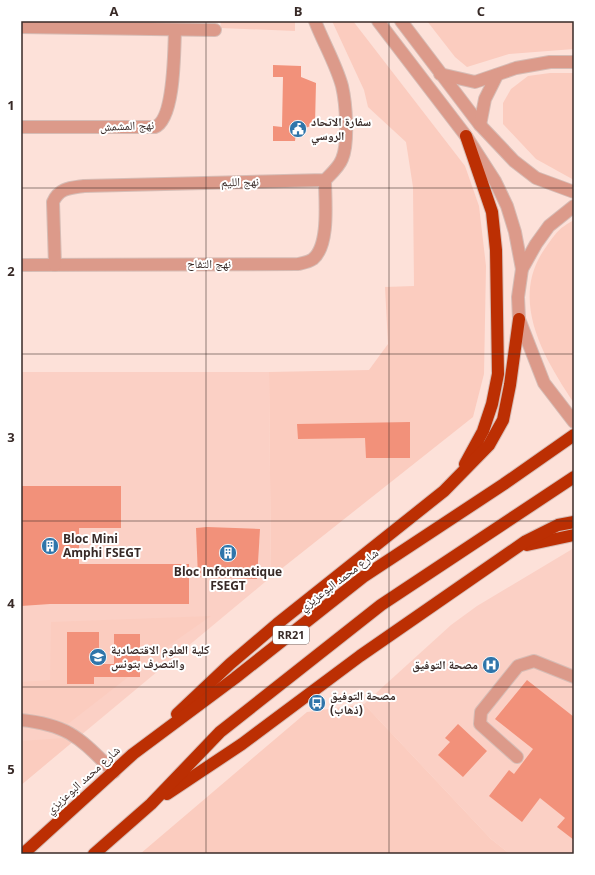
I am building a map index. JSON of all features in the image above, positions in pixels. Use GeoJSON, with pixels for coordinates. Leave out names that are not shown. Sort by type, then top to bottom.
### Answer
{"type":"FeatureCollection","features":[{"type":"Feature","properties":{"kind":"highway"},"geometry":{"type":"LineString","coordinates":[[458,477],[483,431],[492,404],[498,374],[496,250],[492,212],[466,136]]}},
{"type":"Feature","properties":{"kind":"highway"},"geometry":{"type":"LineString","coordinates":[[134,754],[230,664],[458,477],[489,445],[503,420],[510,385],[519,319]]}},
{"type":"Feature","properties":{"kind":"highway","name":"شارع محمد البوعزيزي"},"geometry":{"type":"LineString","coordinates":[[23,854],[134,754],[235,678],[364,577],[504,484],[574,435]]}},
{"type":"Feature","properties":{"kind":"highway","name":"RR21"},"geometry":{"type":"LineString","coordinates":[[94,854],[151,804],[220,732],[381,605],[574,477]]}},
{"type":"Feature","properties":{"kind":"highway"},"geometry":{"type":"LineString","coordinates":[[151,804],[242,744],[360,656],[526,541],[548,529],[574,522]]}},
{"type":"Feature","properties":{"kind":"highway"},"geometry":{"type":"LineString","coordinates":[[518,548],[574,535]]}},
{"type":"Feature","properties":{"kind":"street"},"geometry":{"type":"LineString","coordinates":[[315,21],[342,86],[345,113],[345,141],[342,159],[334,172],[325,180]]}},
{"type":"Feature","properties":{"kind":"street"},"geometry":{"type":"LineString","coordinates":[[378,21],[466,136],[495,181],[507,206],[515,232],[522,269],[518,298],[519,319],[544,384],[574,422]]}},
{"type":"Feature","properties":{"kind":"street"},"geometry":{"type":"LineString","coordinates":[[401,21],[480,126],[514,161],[536,178],[574,192]]}},
{"type":"Feature","properties":{"kind":"street"},"geometry":{"type":"LineString","coordinates":[[21,27],[126,25],[175,30],[215,30]]}},
{"type":"Feature","properties":{"kind":"street","name":"نهج المشمش"},"geometry":{"type":"LineString","coordinates":[[21,127],[159,126],[162,122],[169,102],[172,84],[175,30]]}},
{"type":"Feature","properties":{"kind":"street"},"geometry":{"type":"LineString","coordinates":[[440,74],[475,82],[516,68],[534,64],[574,62]]}},
{"type":"Feature","properties":{"kind":"street"},"geometry":{"type":"LineString","coordinates":[[480,126],[485,99],[497,75]]}},
{"type":"Feature","properties":{"kind":"street","name":"نهج التفاح"},"geometry":{"type":"LineString","coordinates":[[21,264],[291,264],[306,262],[313,259],[321,248],[325,230],[325,180]]}},
{"type":"Feature","properties":{"kind":"street","name":"نهج الليم"},"geometry":{"type":"LineString","coordinates":[[55,264],[53,202],[58,194],[66,188],[84,186],[325,180]]}},
{"type":"Feature","properties":{"kind":"street"},"geometry":{"type":"LineString","coordinates":[[522,269],[536,244],[549,226],[574,206]]}},
{"type":"Feature","properties":{"kind":"street"},"geometry":{"type":"LineString","coordinates":[[517,757],[480,724],[481,712],[518,666],[534,661],[574,677]]}},
{"type":"Feature","properties":{"kind":"street"},"geometry":{"type":"LineString","coordinates":[[21,720],[49,724],[70,733],[78,738],[114,772]]}},
{"type":"Feature","properties":{"kind":"shaded area"},"geometry":{"type":"Polygon","coordinates":[[[221,21],[295,21],[295,31],[220,28],[221,21]]]}},
{"type":"Feature","properties":{"kind":"shaded area"},"geometry":{"type":"Polygon","coordinates":[[[332,21],[353,21],[465,166],[479,206],[486,266],[484,374],[473,417],[271,577],[269,372],[369,370],[388,344],[385,287],[414,286],[413,187],[406,142],[368,107],[364,90],[332,21]]]}},
{"type":"Feature","properties":{"kind":"shaded area"},"geometry":{"type":"Polygon","coordinates":[[[427,21],[574,21],[574,49],[509,54],[467,67],[455,57],[427,21]]]}},
{"type":"Feature","properties":{"kind":"shaded area"},"geometry":{"type":"Polygon","coordinates":[[[550,73],[574,73],[574,180],[536,159],[503,124],[503,103],[511,89],[528,76],[550,73]]]}},
{"type":"Feature","properties":{"kind":"shaded area"},"geometry":{"type":"Polygon","coordinates":[[[574,220],[574,403],[552,367],[534,328],[530,307],[530,287],[535,267],[546,247],[558,231],[574,220]]]}},
{"type":"Feature","properties":{"kind":"shaded area","name":"كلية العلوم الاقتصادية والتصرف بتونس"},"geometry":{"type":"Polygon","coordinates":[[[21,372],[269,372],[271,577],[21,785],[21,372]]]}},
{"type":"Feature","properties":{"kind":"shaded area","name":"مصحة التوفيق"},"geometry":{"type":"Polygon","coordinates":[[[574,548],[574,854],[510,854],[491,839],[364,704],[451,625],[477,606],[574,548]]]}},
{"type":"Feature","properties":{"kind":"shaded area"},"geometry":{"type":"Polygon","coordinates":[[[211,616],[168,646],[64,727],[21,721],[21,682],[50,680],[51,622],[211,616]]]}},
{"type":"Feature","properties":{"kind":"shaded area"},"geometry":{"type":"Polygon","coordinates":[[[364,704],[491,839],[510,854],[140,854],[307,712],[364,704]]]}},
{"type":"Feature","properties":{"kind":"shaded area"},"geometry":{"type":"Polygon","coordinates":[[[78,737],[21,785],[21,741],[78,737]]]}},
{"type":"Feature","properties":{"kind":"building"},"geometry":{"type":"Polygon","coordinates":[[[273,65],[301,66],[301,77],[316,83],[315,124],[296,132],[295,141],[273,141],[273,126],[282,127],[283,77],[273,77],[273,65]]]}},
{"type":"Feature","properties":{"kind":"building"},"geometry":{"type":"Polygon","coordinates":[[[410,422],[410,458],[366,458],[365,438],[298,439],[297,424],[410,422]]]}},
{"type":"Feature","properties":{"kind":"building","name":"Bloc Mini Amphi FSEGT"},"geometry":{"type":"Polygon","coordinates":[[[21,486],[121,486],[121,528],[79,528],[79,564],[189,564],[189,604],[50,604],[21,606],[21,486]]]}},
{"type":"Feature","properties":{"kind":"building","name":"Bloc Informatique FSEGT"},"geometry":{"type":"Polygon","coordinates":[[[196,528],[260,529],[257,579],[198,577],[196,528]]]}},
{"type":"Feature","properties":{"kind":"building"},"geometry":{"type":"Polygon","coordinates":[[[67,632],[99,632],[99,664],[114,664],[114,634],[140,634],[140,677],[94,677],[94,684],[67,684],[67,632]]]}},
{"type":"Feature","properties":{"kind":"building"},"geometry":{"type":"Polygon","coordinates":[[[527,680],[574,717],[574,840],[557,827],[565,818],[540,798],[522,822],[489,796],[509,770],[514,774],[533,749],[495,719],[527,680]]]}},
{"type":"Feature","properties":{"kind":"building"},"geometry":{"type":"Polygon","coordinates":[[[458,724],[487,751],[463,777],[438,755],[450,742],[445,738],[458,724]]]}},
{"type":"Feature","properties":{"kind":"place","name":"سفارة الاتحاد الروسي"},"geometry":{"type":"Point","coordinates":[298,129]}},
{"type":"Feature","properties":{"kind":"place","name":"Bloc Mini Amphi FSEGT"},"geometry":{"type":"Point","coordinates":[50,546]}},
{"type":"Feature","properties":{"kind":"place","name":"Bloc Informatique FSEGT"},"geometry":{"type":"Point","coordinates":[228,553]}},
{"type":"Feature","properties":{"kind":"place","name":"كلية العلوم الاقتصادية والتصرف بتونس"},"geometry":{"type":"Point","coordinates":[98,657]}},
{"type":"Feature","properties":{"kind":"place","name":"مصحة التوفيق"},"geometry":{"type":"Point","coordinates":[491,665]}},
{"type":"Feature","properties":{"kind":"place","name":"مصحة التوفيق (ذهاب)"},"geometry":{"type":"Point","coordinates":[317,703]}}]}
